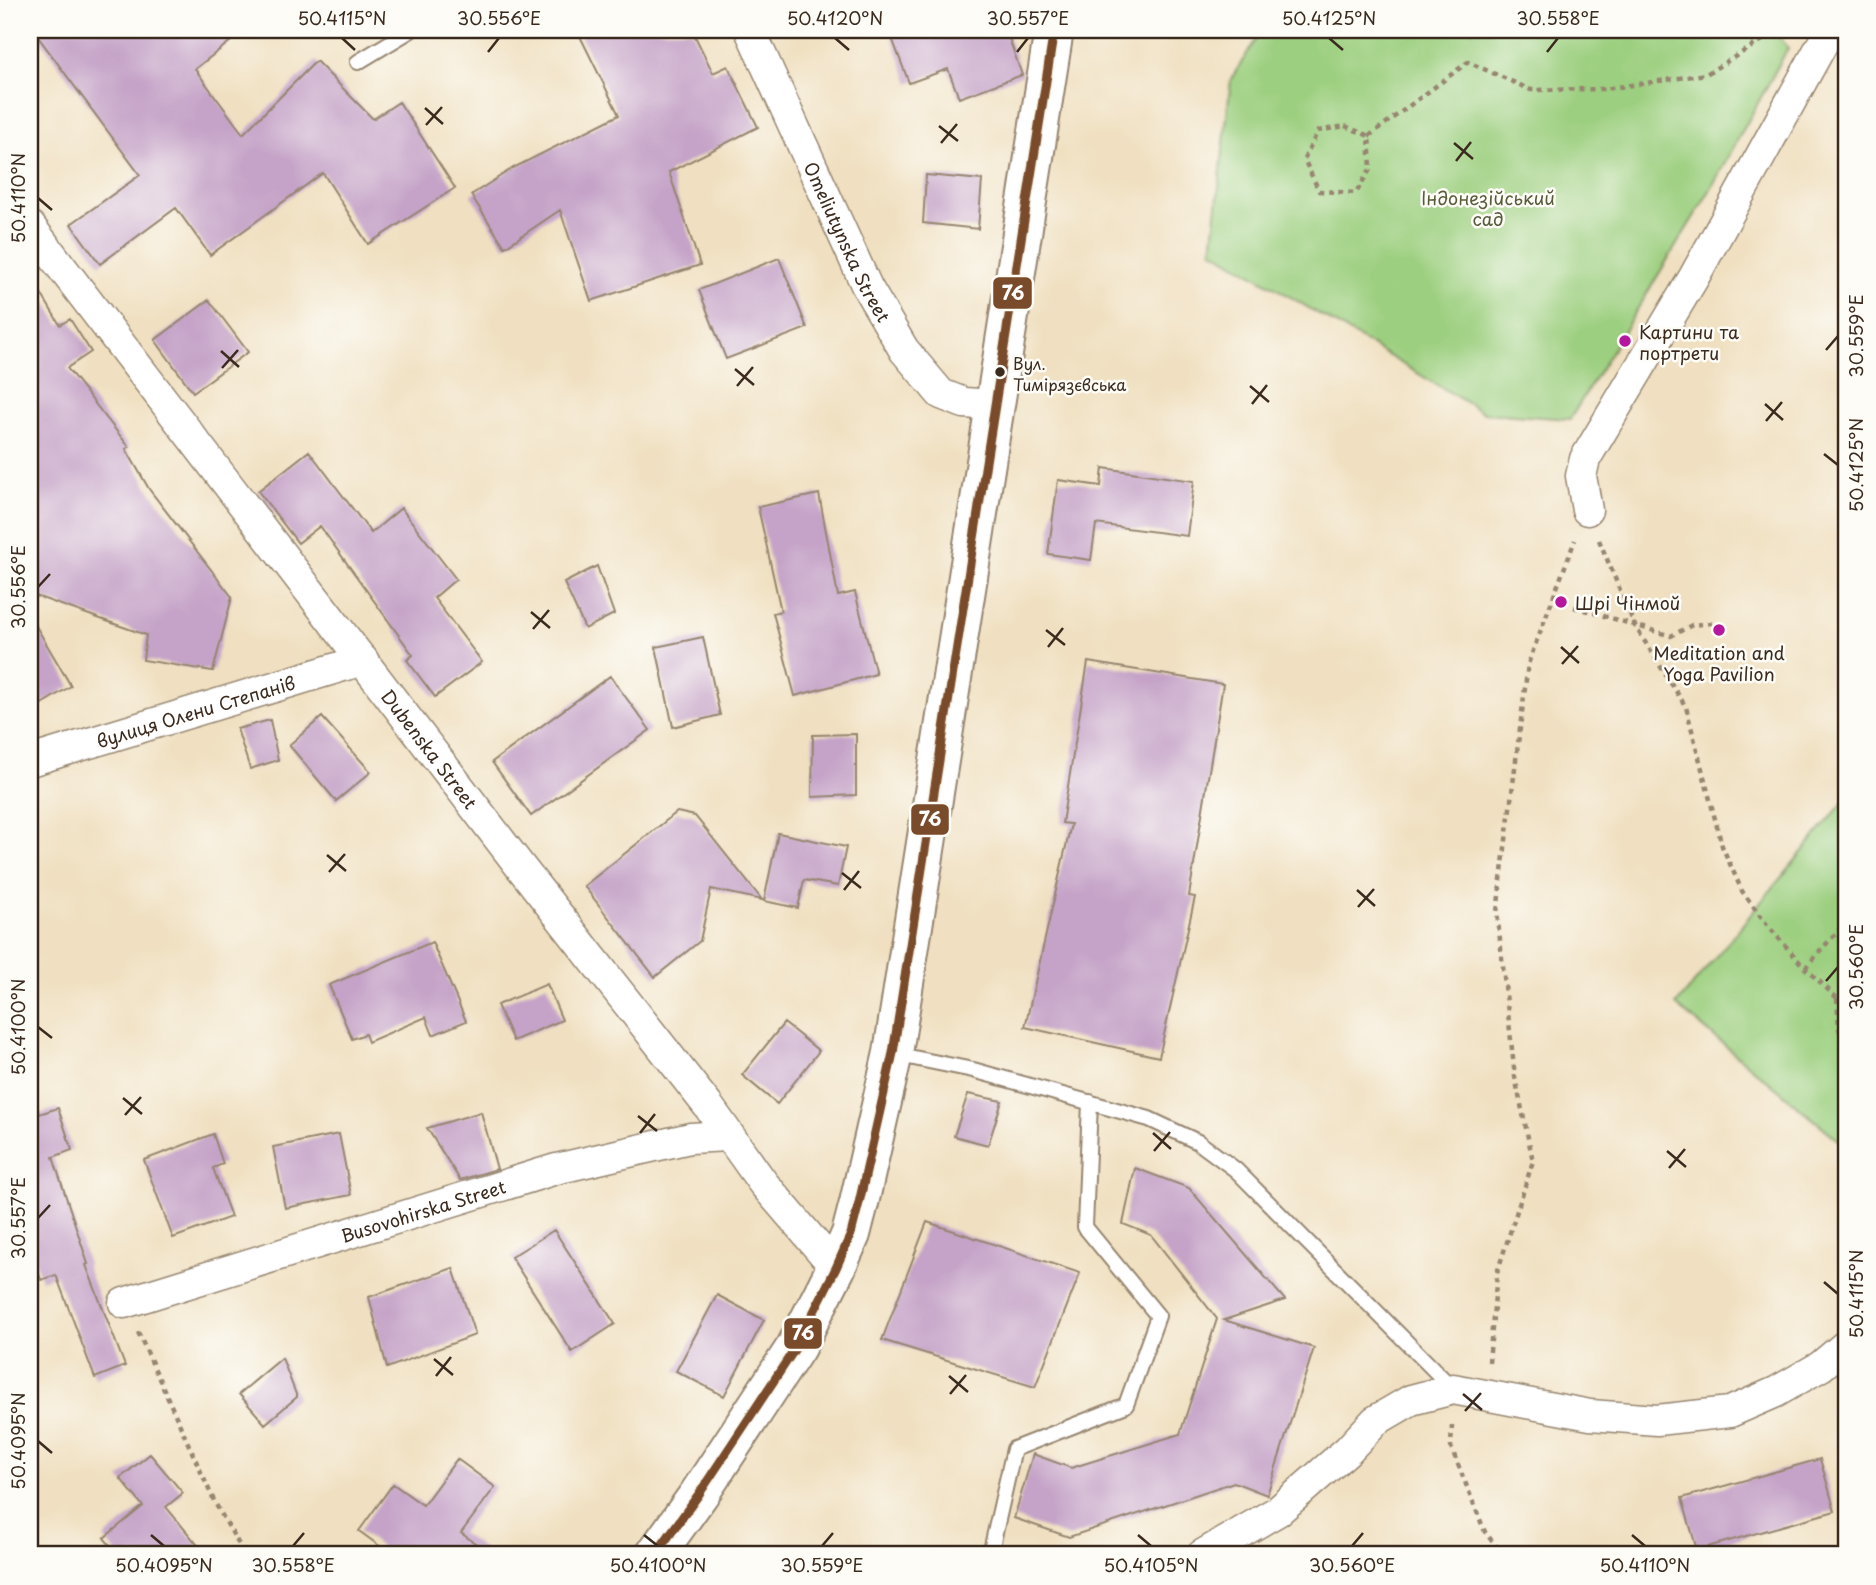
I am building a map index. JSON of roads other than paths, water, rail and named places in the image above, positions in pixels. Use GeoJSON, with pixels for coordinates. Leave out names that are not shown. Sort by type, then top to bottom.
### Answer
{"type":"FeatureCollection","features":[{"type":"Feature","properties":{"kind":"street","name":"Omeliutynska Street"},"geometry":{"type":"LineString","coordinates":[[750,30],[867,287],[904,350],[941,394],[964,403],[993,405]]}},
{"type":"Feature","properties":{"kind":"street"},"geometry":{"type":"LineString","coordinates":[[654,1555],[699,1494],[796,1347],[836,1268],[859,1203],[893,1054],[1054,30]]}},
{"type":"Feature","properties":{"kind":"street"},"geometry":{"type":"LineString","coordinates":[[1587,510],[1581,476],[1585,459],[1695,277],[1830,30]]}},
{"type":"Feature","properties":{"kind":"street","name":"Dubenska Street"},"geometry":{"type":"LineString","coordinates":[[30,226],[709,1107],[763,1183],[836,1268]]}},
{"type":"Feature","properties":{"kind":"street","name":"вулиця Олени Степанів"},"geometry":{"type":"LineString","coordinates":[[30,761],[363,660]]}},
{"type":"Feature","properties":{"kind":"street","name":"Busovohirska Street"},"geometry":{"type":"LineString","coordinates":[[124,1303],[556,1169],[690,1138],[728,1136]]}},
{"type":"Feature","properties":{"kind":"street"},"geometry":{"type":"LineString","coordinates":[[1202,1555],[1278,1511],[1348,1450],[1375,1421],[1411,1400],[1467,1391],[1590,1415],[1657,1420],[1730,1412],[1776,1392],[1821,1366],[1846,1345]]}},
{"type":"Feature","properties":{"kind":"lane"},"geometry":{"type":"LineString","coordinates":[[358,62],[411,30]]}},
{"type":"Feature","properties":{"kind":"lane"},"geometry":{"type":"LineString","coordinates":[[893,1054],[972,1070],[1149,1119],[1198,1142],[1236,1170],[1467,1391]]}},
{"type":"Feature","properties":{"kind":"lane"},"geometry":{"type":"LineString","coordinates":[[990,1555],[1014,1449],[1126,1405],[1158,1316],[1085,1227],[1090,1102]]}},
{"type":"Feature","properties":{"kind":"place","name":"Картини та портрети"},"geometry":{"type":"Point","coordinates":[1625,341]}},
{"type":"Feature","properties":{"kind":"place","name":"Вул. Тимірязєвська"},"geometry":{"type":"Point","coordinates":[1000,372]}},
{"type":"Feature","properties":{"kind":"place","name":"Шрі Чінмой"},"geometry":{"type":"Point","coordinates":[1561,602]}},
{"type":"Feature","properties":{"kind":"place","name":"Meditation and Yoga Pavilion"},"geometry":{"type":"Point","coordinates":[1719,630]}},
{"type":"Feature","properties":{"kind":"park label","name":"Індонезійський сад"},"geometry":{"type":"Point","coordinates":[1488,207]}}]}
